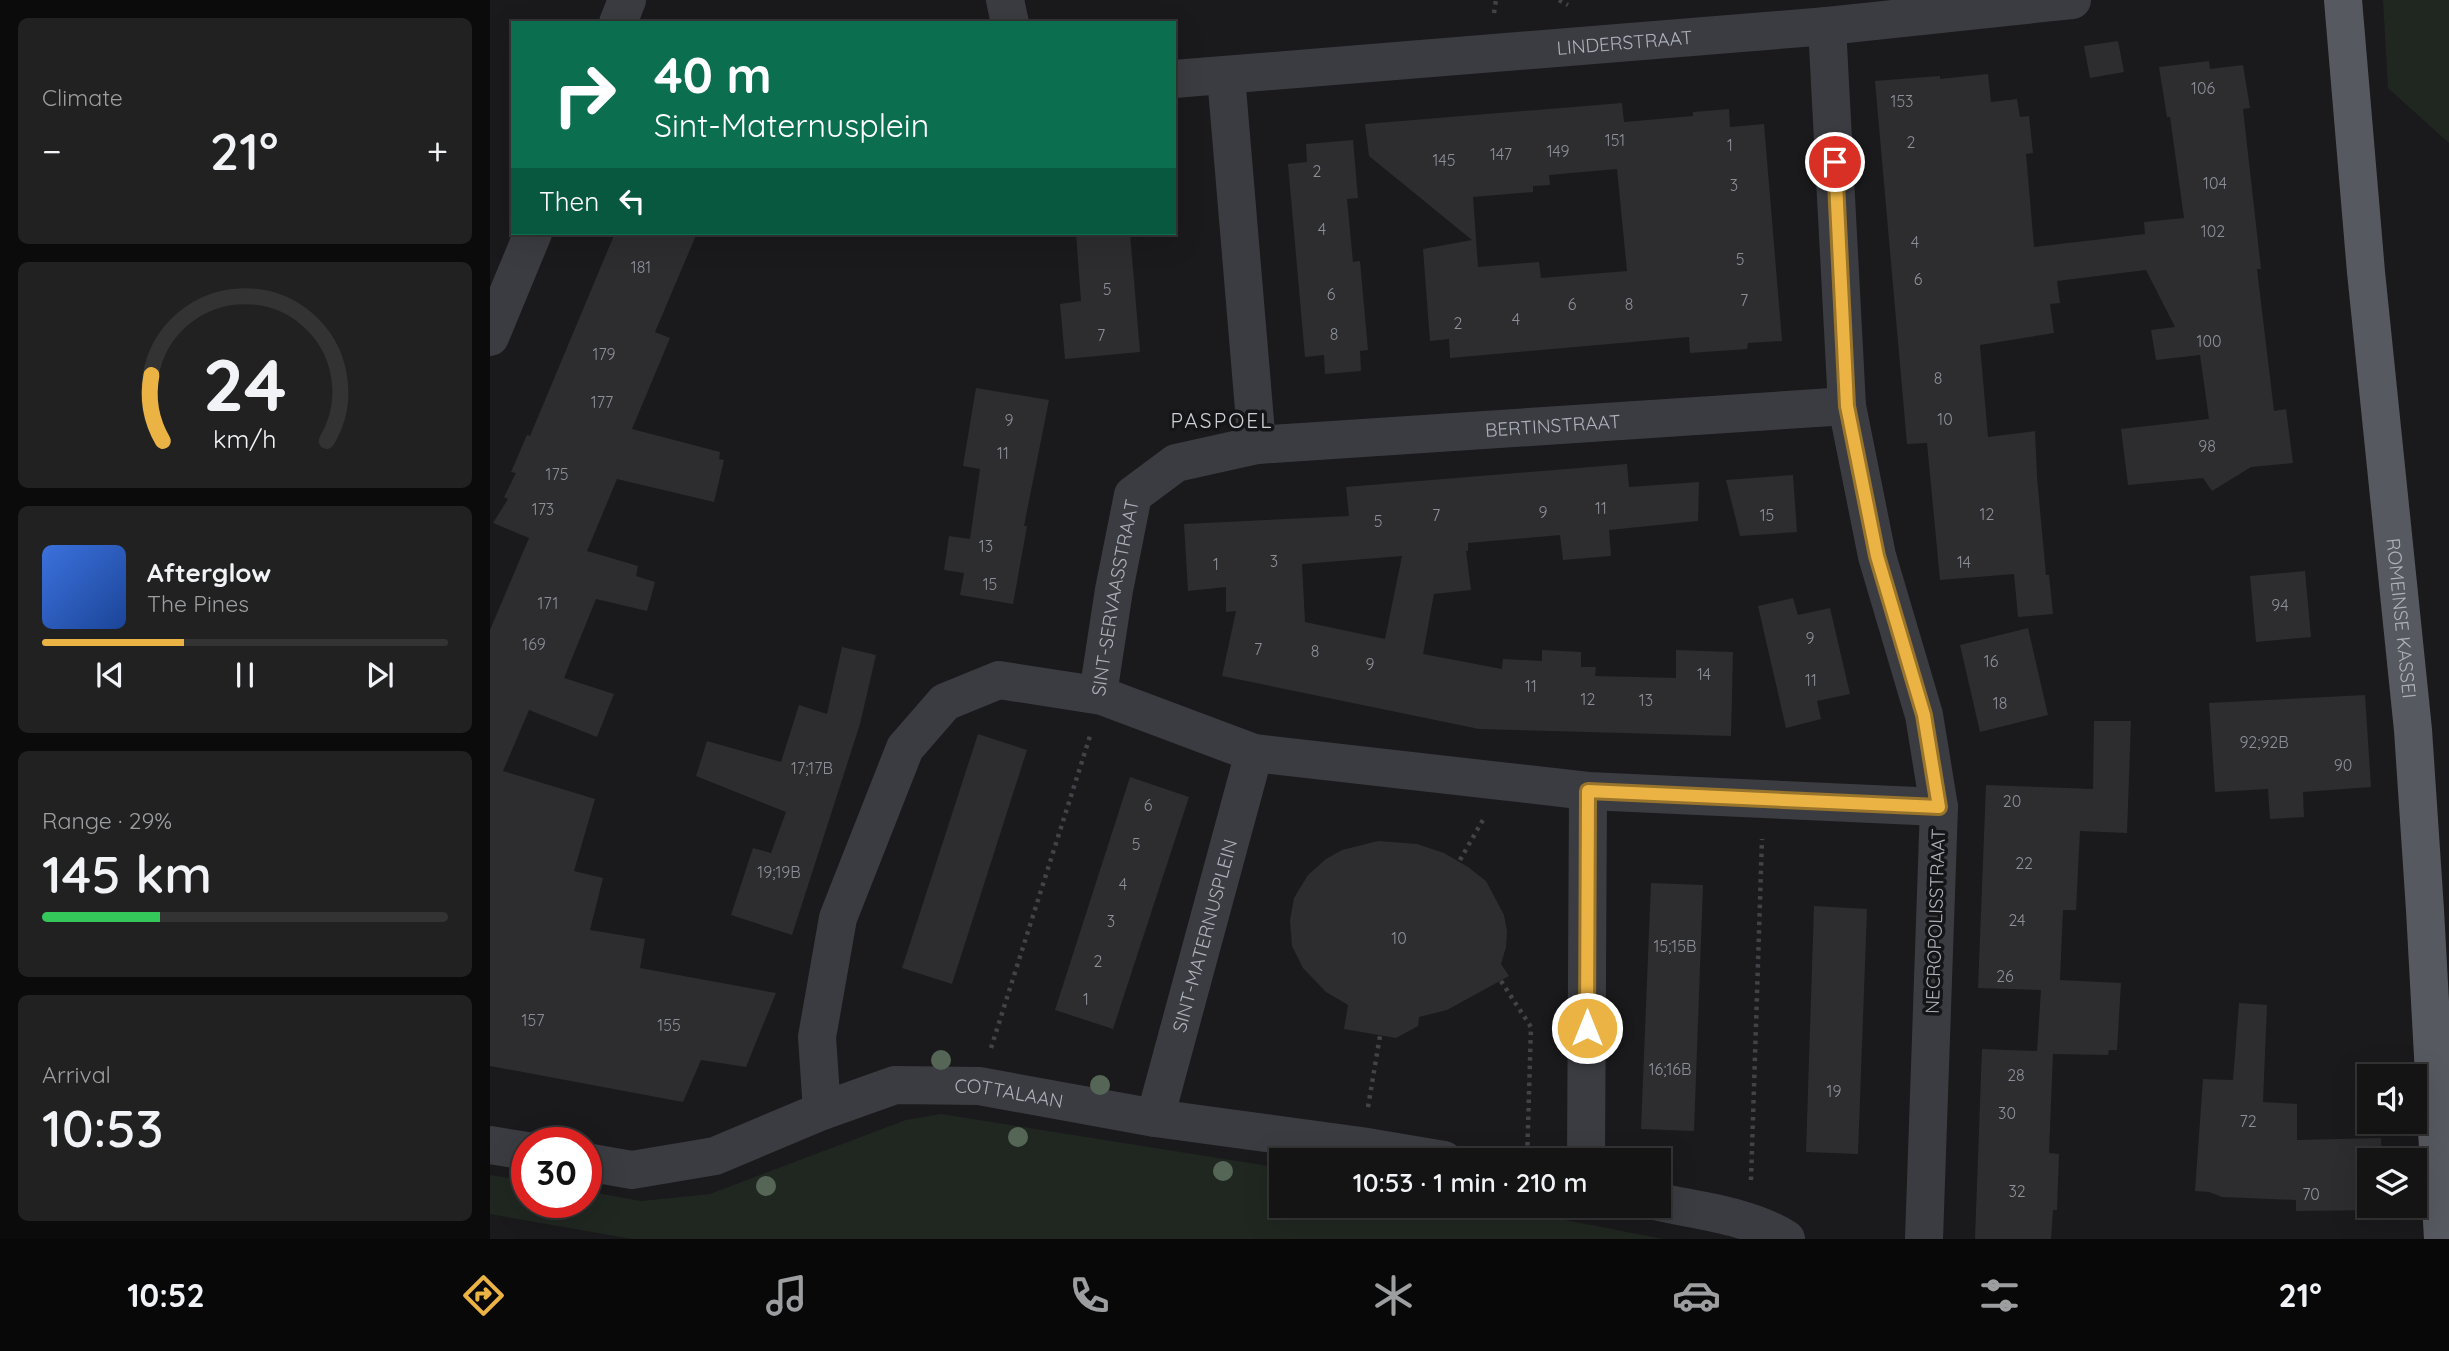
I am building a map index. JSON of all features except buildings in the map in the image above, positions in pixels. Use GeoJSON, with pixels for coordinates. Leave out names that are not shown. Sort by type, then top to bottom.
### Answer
{"type":"FeatureCollection","features":[{"type":"Feature","properties":{"kind":"main road","name":"ROMEINSE KASSEI"},"geometry":{"type":"LineString","coordinates":[[2343,0],[2366,272],[2413,730],[2443,1239]]}},
{"type":"Feature","properties":{"kind":"street"},"geometry":{"type":"LineString","coordinates":[[619,21],[627,0]]}},
{"type":"Feature","properties":{"kind":"street"},"geometry":{"type":"LineString","coordinates":[[1005,0],[1010,21]]}},
{"type":"Feature","properties":{"kind":"street","name":"LINDERSTRAAT"},"geometry":{"type":"LineString","coordinates":[[1176,79],[1828,26],[2004,3],[2072,0]]}},
{"type":"Feature","properties":{"kind":"street","name":"NECROPOLISSTRAAT"},"geometry":{"type":"LineString","coordinates":[[1828,26],[1847,406],[1877,556],[1924,715],[1939,807],[1924,1239]]}},
{"type":"Feature","properties":{"kind":"street"},"geometry":{"type":"LineString","coordinates":[[1226,76],[1257,445]]}},
{"type":"Feature","properties":{"kind":"street"},"geometry":{"type":"LineString","coordinates":[[490,337],[502,275],[532,235]]}},
{"type":"Feature","properties":{"kind":"street","name":"BERTINSTRAAT"},"geometry":{"type":"LineString","coordinates":[[1257,445],[1847,406]]}},
{"type":"Feature","properties":{"kind":"street","name":"SINT-SERVAASSTRAAT"},"geometry":{"type":"LineString","coordinates":[[821,1111],[817,1037],[838,918],[905,748],[945,702],[999,680],[1100,695],[1114,590],[1133,495],[1176,463],[1257,445]]}},
{"type":"Feature","properties":{"kind":"street"},"geometry":{"type":"LineString","coordinates":[[1100,695],[1254,753],[1588,791],[1939,807]]}},
{"type":"Feature","properties":{"kind":"street","name":"SINT-MATERNUSPLEIN"},"geometry":{"type":"LineString","coordinates":[[1155,1118],[1254,753]]}},
{"type":"Feature","properties":{"kind":"street"},"geometry":{"type":"LineString","coordinates":[[1586,1148],[1588,791]]}},
{"type":"Feature","properties":{"kind":"street","name":"COTTALAAN"},"geometry":{"type":"LineString","coordinates":[[602,1165],[632,1170],[715,1156],[821,1111],[895,1085],[979,1086],[1155,1118],[1373,1148]]}},
{"type":"Feature","properties":{"kind":"street"},"geometry":{"type":"LineString","coordinates":[[490,1145],[511,1148]]}},
{"type":"Feature","properties":{"kind":"street"},"geometry":{"type":"LineString","coordinates":[[1671,1205],[1749,1223],[1776,1232],[1786,1239]]}},
{"type":"Feature","properties":{"kind":"path"},"geometry":{"type":"LineString","coordinates":[[979,1086],[1100,695]]}},
{"type":"Feature","properties":{"kind":"path"},"geometry":{"type":"LineString","coordinates":[[1749,1223],[1764,799]]}},
{"type":"Feature","properties":{"kind":"path"},"geometry":{"type":"LineString","coordinates":[[1501,981],[1531,1027],[1527,1148]]}},
{"type":"Feature","properties":{"kind":"path"},"geometry":{"type":"LineString","coordinates":[[1361,1146],[1380,1036]]}},
{"type":"Feature","properties":{"kind":"shaded area"},"geometry":{"type":"Polygon","coordinates":[[[2383,0],[2449,0],[2449,143],[2388,88],[2383,0]]]}},
{"type":"Feature","properties":{"kind":"shaded area"},"geometry":{"type":"Polygon","coordinates":[[[941,1114],[1269,1166],[1269,1218],[1555,1218],[1663,1239],[632,1239],[513,1218],[602,1218],[602,1194],[641,1201],[710,1194],[906,1120],[941,1114]]]}},
{"type":"Feature","properties":{"kind":"shaded area"},"geometry":{"type":"Polygon","coordinates":[[[490,1175],[511,1178],[511,1218],[490,1214],[490,1175]]]}},
{"type":"Feature","properties":{"kind":"district","name":"PASPOEL"},"geometry":{"type":"Point","coordinates":[1222,420]}},
{"type":"Feature","properties":{"kind":"route"},"geometry":{"type":"LineString","coordinates":[[1587,1028],[1588,791],[1939,807],[1924,715],[1877,556],[1847,406],[1835,162]]}}]}
